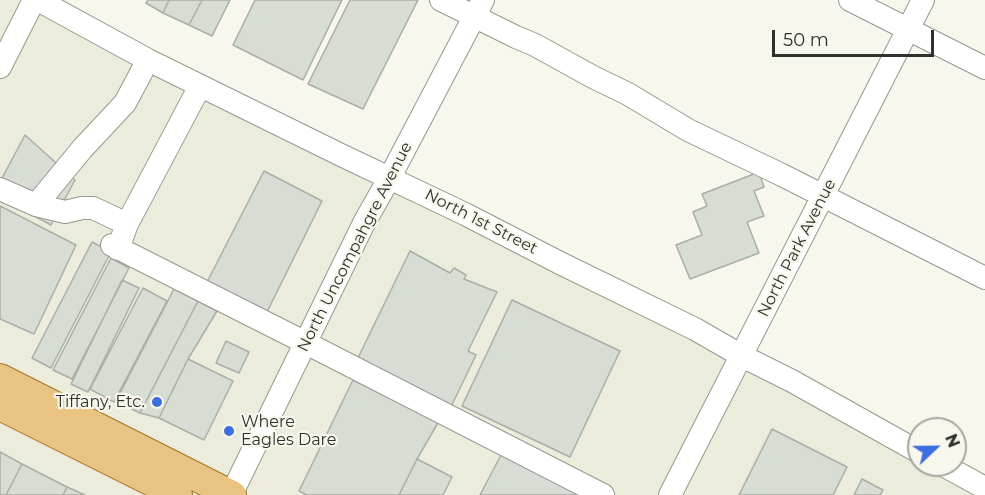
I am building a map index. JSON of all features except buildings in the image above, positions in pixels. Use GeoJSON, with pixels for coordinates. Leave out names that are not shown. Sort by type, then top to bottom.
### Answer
{"type":"FeatureCollection","features":[{"type":"Feature","properties":{"kind":"main road"},"geometry":{"type":"LineString","coordinates":[[0,378],[231,495]]}},
{"type":"Feature","properties":{"kind":"main road"},"geometry":{"type":"LineString","coordinates":[[0,406],[178,495]]}},
{"type":"Feature","properties":{"kind":"street","name":"North 1st Street"},"geometry":{"type":"LineString","coordinates":[[36,0],[200,86],[390,177],[695,329],[907,445]]}},
{"type":"Feature","properties":{"kind":"street"},"geometry":{"type":"LineString","coordinates":[[0,67],[36,0]]}},
{"type":"Feature","properties":{"kind":"street"},"geometry":{"type":"LineString","coordinates":[[441,0],[479,9],[516,37],[628,94],[688,130],[985,278]]}},
{"type":"Feature","properties":{"kind":"street"},"geometry":{"type":"LineString","coordinates":[[850,0],[985,68]]}},
{"type":"Feature","properties":{"kind":"street","name":"North Park Avenue"},"geometry":{"type":"LineString","coordinates":[[670,495],[923,0]]}},
{"type":"Feature","properties":{"kind":"street","name":"North Uncompahgre Avenue"},"geometry":{"type":"LineString","coordinates":[[231,495],[364,223],[479,9]]}},
{"type":"Feature","properties":{"kind":"street"},"geometry":{"type":"LineString","coordinates":[[36,205],[82,149],[125,103],[148,60]]}},
{"type":"Feature","properties":{"kind":"street"},"geometry":{"type":"LineString","coordinates":[[200,86],[115,247],[603,495]]}},
{"type":"Feature","properties":{"kind":"street"},"geometry":{"type":"LineString","coordinates":[[0,189],[36,205],[65,212],[93,208],[127,224]]}},
{"type":"Feature","properties":{"kind":"street"},"geometry":{"type":"LineString","coordinates":[[965,477],[985,488]]}},
{"type":"Feature","properties":{"kind":"shaded area"},"geometry":{"type":"Polygon","coordinates":[[[0,0],[18,0],[907,446],[907,477],[960,477],[985,495],[0,495],[0,0]]]}},
{"type":"Feature","properties":{"kind":"place","name":"Tiffany, Etc."},"geometry":{"type":"Point","coordinates":[157,402]}},
{"type":"Feature","properties":{"kind":"place","name":"Where Eagles Dare"},"geometry":{"type":"Point","coordinates":[229,431]}}]}
